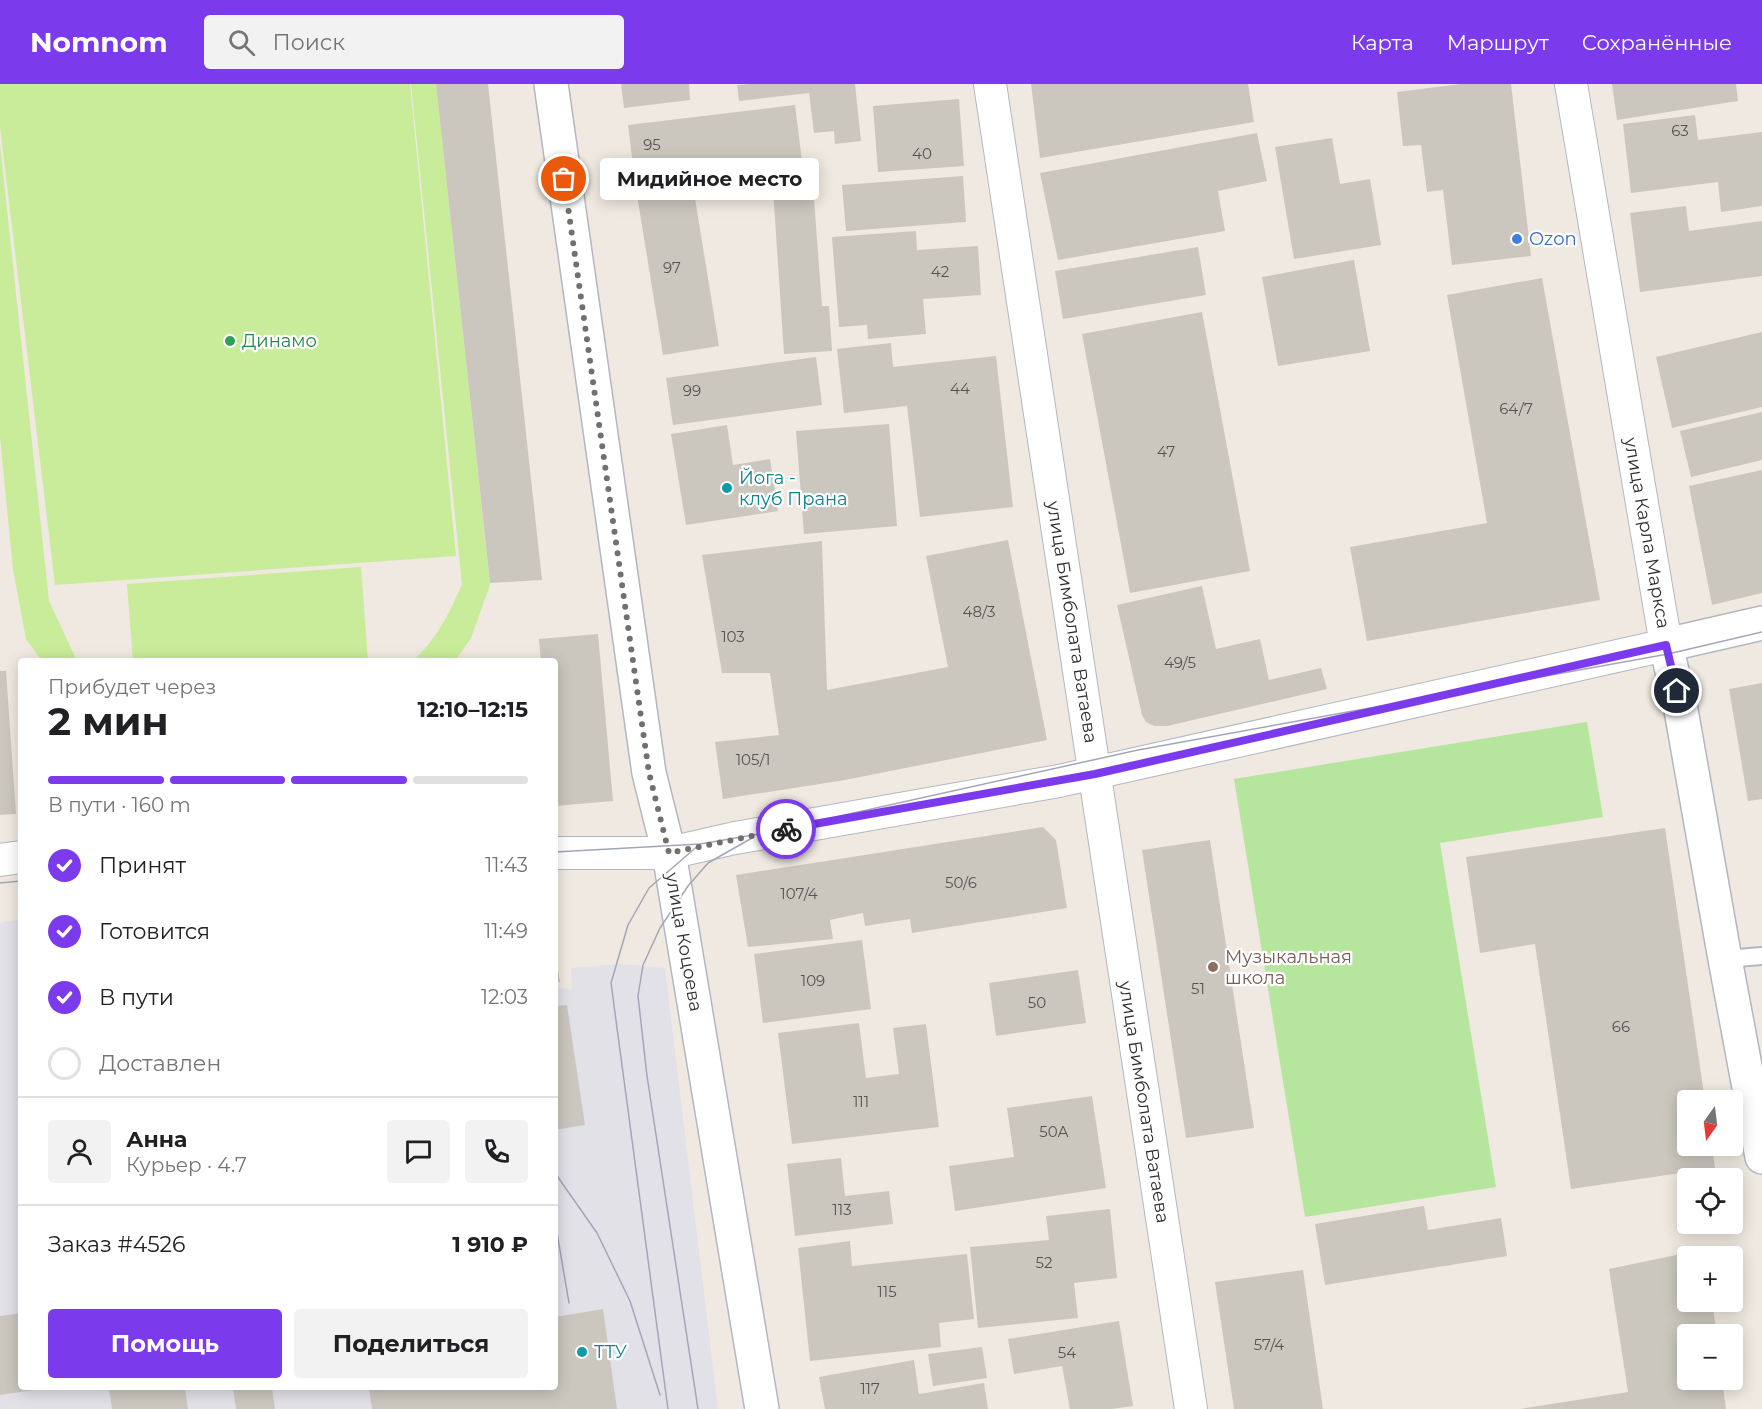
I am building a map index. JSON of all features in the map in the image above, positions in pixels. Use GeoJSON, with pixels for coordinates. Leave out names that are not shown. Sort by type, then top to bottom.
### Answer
{"type":"FeatureCollection","features":[{"type":"Feature","properties":{"kind":"street","name":"улица Коцоева"},"geometry":{"type":"LineString","coordinates":[[551,84],[649,773],[669,853],[762,1409]]}},
{"type":"Feature","properties":{"kind":"street","name":"улица Бимболата Ватаева"},"geometry":{"type":"LineString","coordinates":[[990,84],[1191,1409]]}},
{"type":"Feature","properties":{"kind":"street","name":"улица Карла Маркса"},"geometry":{"type":"LineString","coordinates":[[1571,84],[1666,645],[1681,710],[1762,1157]]}},
{"type":"Feature","properties":{"kind":"street"},"geometry":{"type":"LineString","coordinates":[[558,854],[669,853],[735,838],[1095,774],[1762,623]]}},
{"type":"Feature","properties":{"kind":"street"},"geometry":{"type":"LineString","coordinates":[[0,860],[18,857]]}},
{"type":"Feature","properties":{"kind":"lane"},"geometry":{"type":"LineString","coordinates":[[1725,959],[1762,956]]}},
{"type":"Feature","properties":{"kind":"shaded area"},"geometry":{"type":"Polygon","coordinates":[[[18,920],[18,1390],[558,1390],[558,988],[572,989],[571,968],[619,964],[665,968],[718,1409],[0,1409],[0,923],[18,920]]]}},
{"type":"Feature","properties":{"kind":"green space","name":"Динамо"},"geometry":{"type":"Polygon","coordinates":[[[0,84],[410,84],[456,556],[55,585],[0,127],[0,84]]]}},
{"type":"Feature","properties":{"kind":"green space"},"geometry":{"type":"Polygon","coordinates":[[[411,84],[436,84],[490,585],[471,638],[457,658],[415,658],[435,636],[462,585],[411,84]]]}},
{"type":"Feature","properties":{"kind":"green space"},"geometry":{"type":"Polygon","coordinates":[[[0,144],[49,601],[76,658],[40,658],[26,639],[13,570],[0,437],[0,144]]]}},
{"type":"Feature","properties":{"kind":"green space"},"geometry":{"type":"Polygon","coordinates":[[[361,567],[368,658],[133,658],[127,584],[361,567]]]}},
{"type":"Feature","properties":{"kind":"green space"},"geometry":{"type":"Polygon","coordinates":[[[1587,722],[1603,817],[1440,843],[1496,1187],[1305,1217],[1234,779],[1587,722]]]}},
{"type":"Feature","properties":{"kind":"building"},"geometry":{"type":"Polygon","coordinates":[[[436,84],[488,84],[542,580],[490,583],[436,84]]]}},
{"type":"Feature","properties":{"kind":"building"},"geometry":{"type":"Polygon","coordinates":[[[621,84],[689,84],[690,100],[624,108],[621,84]]]}},
{"type":"Feature","properties":{"kind":"building"},"geometry":{"type":"Polygon","coordinates":[[[855,84],[861,141],[835,144],[834,131],[814,133],[809,93],[739,101],[737,85],[855,84]]]}},
{"type":"Feature","properties":{"kind":"building"},"geometry":{"type":"Polygon","coordinates":[[[1031,84],[1248,84],[1254,122],[1040,158],[1031,84]]]}},
{"type":"Feature","properties":{"kind":"building"},"geometry":{"type":"Polygon","coordinates":[[[1461,84],[1511,84],[1531,256],[1452,265],[1443,190],[1427,192],[1421,145],[1403,146],[1397,92],[1461,84]]]}},
{"type":"Feature","properties":{"kind":"building"},"geometry":{"type":"Polygon","coordinates":[[[1612,84],[1736,84],[1738,101],[1617,120],[1612,84]]]}},
{"type":"Feature","properties":{"kind":"building"},"geometry":{"type":"Polygon","coordinates":[[[959,99],[964,166],[878,172],[873,106],[959,99]]]}},
{"type":"Feature","properties":{"kind":"building"},"geometry":{"type":"Polygon","coordinates":[[[795,105],[803,169],[636,189],[628,125],[795,105]]]}},
{"type":"Feature","properties":{"kind":"building"},"geometry":{"type":"Polygon","coordinates":[[[1695,115],[1698,140],[1762,132],[1762,206],[1721,212],[1718,182],[1631,193],[1623,124],[1695,115]]]}},
{"type":"Feature","properties":{"kind":"building"},"geometry":{"type":"Polygon","coordinates":[[[1257,133],[1267,181],[1218,191],[1225,231],[1058,260],[1040,173],[1257,133]]]}},
{"type":"Feature","properties":{"kind":"building"},"geometry":{"type":"Polygon","coordinates":[[[1332,138],[1340,184],[1370,179],[1381,245],[1294,259],[1275,147],[1332,138]]]}},
{"type":"Feature","properties":{"kind":"building"},"geometry":{"type":"Polygon","coordinates":[[[963,176],[966,222],[846,231],[842,185],[963,176]]]}},
{"type":"Feature","properties":{"kind":"building"},"geometry":{"type":"Polygon","coordinates":[[[693,186],[719,346],[663,355],[637,195],[693,186]]]}},
{"type":"Feature","properties":{"kind":"building"},"geometry":{"type":"Polygon","coordinates":[[[813,186],[822,306],[829,306],[832,351],[784,354],[773,189],[813,186]]]}},
{"type":"Feature","properties":{"kind":"building"},"geometry":{"type":"Polygon","coordinates":[[[1686,206],[1689,231],[1762,221],[1762,276],[1640,292],[1630,213],[1686,206]]]}},
{"type":"Feature","properties":{"kind":"building"},"geometry":{"type":"Polygon","coordinates":[[[916,231],[917,250],[978,246],[981,295],[923,299],[926,334],[868,339],[867,325],[839,327],[832,237],[916,231]]]}},
{"type":"Feature","properties":{"kind":"building"},"geometry":{"type":"Polygon","coordinates":[[[1198,247],[1206,295],[1063,319],[1055,271],[1198,247]]]}},
{"type":"Feature","properties":{"kind":"building"},"geometry":{"type":"Polygon","coordinates":[[[1354,260],[1370,351],[1278,366],[1262,277],[1354,260]]]}},
{"type":"Feature","properties":{"kind":"building"},"geometry":{"type":"Polygon","coordinates":[[[1542,278],[1600,600],[1367,641],[1350,547],[1487,523],[1447,295],[1542,278]]]}},
{"type":"Feature","properties":{"kind":"building"},"geometry":{"type":"Polygon","coordinates":[[[1202,312],[1250,571],[1130,593],[1082,334],[1202,312]]]}},
{"type":"Feature","properties":{"kind":"building"},"geometry":{"type":"Polygon","coordinates":[[[1762,332],[1762,407],[1672,428],[1656,357],[1762,332]]]}},
{"type":"Feature","properties":{"kind":"building"},"geometry":{"type":"Polygon","coordinates":[[[891,343],[893,367],[996,356],[1013,507],[920,517],[907,406],[844,413],[837,349],[891,343]]]}},
{"type":"Feature","properties":{"kind":"building"},"geometry":{"type":"Polygon","coordinates":[[[816,357],[822,405],[673,425],[666,378],[816,357]]]}},
{"type":"Feature","properties":{"kind":"building"},"geometry":{"type":"Polygon","coordinates":[[[1762,412],[1762,460],[1691,477],[1680,431],[1762,412]]]}},
{"type":"Feature","properties":{"kind":"building"},"geometry":{"type":"Polygon","coordinates":[[[889,424],[897,526],[804,534],[796,431],[889,424]]]}},
{"type":"Feature","properties":{"kind":"building","name":"Йога - клуб Прана"},"geometry":{"type":"Polygon","coordinates":[[[727,425],[733,465],[770,459],[778,511],[686,525],[671,434],[727,425]]]}},
{"type":"Feature","properties":{"kind":"building"},"geometry":{"type":"Polygon","coordinates":[[[1762,470],[1762,593],[1712,605],[1689,486],[1762,470]]]}},
{"type":"Feature","properties":{"kind":"building"},"geometry":{"type":"Polygon","coordinates":[[[1008,540],[1047,740],[845,780],[723,799],[715,742],[779,735],[770,673],[722,673],[702,555],[822,541],[827,690],[948,667],[926,556],[1008,540]]]}},
{"type":"Feature","properties":{"kind":"building"},"geometry":{"type":"Polygon","coordinates":[[[1202,586],[1216,649],[1260,639],[1269,680],[1321,668],[1327,689],[1167,726],[1154,726],[1146,722],[1142,715],[1117,605],[1202,586]]]}},
{"type":"Feature","properties":{"kind":"building"},"geometry":{"type":"Polygon","coordinates":[[[598,634],[613,801],[558,806],[558,658],[541,658],[539,639],[598,634]]]}},
{"type":"Feature","properties":{"kind":"building"},"geometry":{"type":"Polygon","coordinates":[[[0,671],[6,671],[16,814],[0,815],[0,671]]]}},
{"type":"Feature","properties":{"kind":"building"},"geometry":{"type":"Polygon","coordinates":[[[1762,683],[1762,799],[1748,801],[1729,689],[1762,683]]]}},
{"type":"Feature","properties":{"kind":"building"},"geometry":{"type":"Polygon","coordinates":[[[1043,827],[1056,840],[1067,908],[912,933],[910,919],[865,926],[863,913],[830,920],[833,939],[748,947],[736,875],[1043,827]]]}},
{"type":"Feature","properties":{"kind":"building"},"geometry":{"type":"Polygon","coordinates":[[[1665,828],[1703,1090],[1677,1090],[1677,1156],[1713,1156],[1715,1168],[1677,1168],[1677,1174],[1571,1189],[1535,944],[1480,953],[1466,857],[1665,828]]]}},
{"type":"Feature","properties":{"kind":"building"},"geometry":{"type":"Polygon","coordinates":[[[1210,840],[1254,1128],[1186,1138],[1142,850],[1210,840]]]}},
{"type":"Feature","properties":{"kind":"building"},"geometry":{"type":"Polygon","coordinates":[[[862,940],[871,1009],[763,1023],[754,954],[862,940]]]}},
{"type":"Feature","properties":{"kind":"building"},"geometry":{"type":"Polygon","coordinates":[[[1078,970],[1086,1023],[996,1036],[989,983],[1078,970]]]}},
{"type":"Feature","properties":{"kind":"building"},"geometry":{"type":"Polygon","coordinates":[[[567,1005],[585,1125],[558,1130],[558,1006],[567,1005]]]}},
{"type":"Feature","properties":{"kind":"building"},"geometry":{"type":"Polygon","coordinates":[[[859,1023],[866,1078],[899,1074],[893,1028],[926,1024],[939,1127],[792,1144],[778,1033],[859,1023]]]}},
{"type":"Feature","properties":{"kind":"building"},"geometry":{"type":"Polygon","coordinates":[[[1092,1096],[1106,1188],[955,1211],[949,1166],[1014,1157],[1007,1108],[1092,1096]]]}},
{"type":"Feature","properties":{"kind":"building"},"geometry":{"type":"Polygon","coordinates":[[[841,1158],[845,1196],[889,1191],[893,1224],[795,1236],[787,1164],[841,1158]]]}},
{"type":"Feature","properties":{"kind":"building"},"geometry":{"type":"Polygon","coordinates":[[[1424,1206],[1428,1230],[1501,1218],[1507,1256],[1325,1285],[1315,1224],[1424,1206]]]}},
{"type":"Feature","properties":{"kind":"building"},"geometry":{"type":"Polygon","coordinates":[[[1110,1209],[1117,1278],[1074,1283],[1078,1318],[978,1328],[970,1247],[1049,1240],[1046,1216],[1110,1209]]]}},
{"type":"Feature","properties":{"kind":"building"},"geometry":{"type":"Polygon","coordinates":[[[850,1241],[852,1266],[967,1254],[974,1319],[939,1323],[941,1347],[810,1361],[798,1248],[850,1241]]]}},
{"type":"Feature","properties":{"kind":"building"},"geometry":{"type":"Polygon","coordinates":[[[1677,1255],[1677,1312],[1714,1312],[1715,1324],[1677,1324],[1677,1390],[1723,1390],[1726,1409],[1520,1409],[1628,1392],[1609,1269],[1677,1255]]]}},
{"type":"Feature","properties":{"kind":"building"},"geometry":{"type":"Polygon","coordinates":[[[1303,1270],[1323,1409],[1234,1409],[1215,1282],[1303,1270]]]}},
{"type":"Feature","properties":{"kind":"building","name":"ТТУ"},"geometry":{"type":"Polygon","coordinates":[[[603,1309],[617,1409],[372,1409],[369,1390],[558,1390],[558,1316],[603,1309]]]}},
{"type":"Feature","properties":{"kind":"building"},"geometry":{"type":"Polygon","coordinates":[[[18,1313],[18,1390],[33,1390],[0,1395],[0,1316],[18,1313]]]}},
{"type":"Feature","properties":{"kind":"building"},"geometry":{"type":"Polygon","coordinates":[[[1119,1321],[1133,1406],[1112,1409],[1070,1409],[1062,1366],[1014,1374],[1008,1339],[1119,1321]]]}},
{"type":"Feature","properties":{"kind":"building"},"geometry":{"type":"Polygon","coordinates":[[[982,1347],[987,1378],[933,1386],[928,1354],[982,1347]]]}},
{"type":"Feature","properties":{"kind":"building"},"geometry":{"type":"Polygon","coordinates":[[[914,1360],[919,1394],[984,1383],[988,1409],[825,1409],[819,1377],[914,1360]]]}},
{"type":"Feature","properties":{"kind":"building"},"geometry":{"type":"Polygon","coordinates":[[[109,1390],[185,1390],[188,1409],[112,1409],[109,1390]]]}},
{"type":"Feature","properties":{"kind":"building"},"geometry":{"type":"Polygon","coordinates":[[[233,1390],[272,1390],[275,1409],[236,1409],[233,1390]]]}},
{"type":"Feature","properties":{"kind":"tram line"},"geometry":{"type":"LineString","coordinates":[[558,852],[700,844],[759,834],[1138,750],[1668,654],[1762,632]]}},
{"type":"Feature","properties":{"kind":"tram line"},"geometry":{"type":"LineString","coordinates":[[698,1409],[647,1076],[638,996],[643,965],[660,928],[688,886],[708,863],[752,838]]}},
{"type":"Feature","properties":{"kind":"tram line"},"geometry":{"type":"LineString","coordinates":[[668,1409],[611,983],[628,925],[649,888],[700,844]]}},
{"type":"Feature","properties":{"kind":"tram line"},"geometry":{"type":"LineString","coordinates":[[0,883],[18,881]]}},
{"type":"Feature","properties":{"kind":"tram line"},"geometry":{"type":"LineString","coordinates":[[558,1177],[597,1233],[630,1301],[660,1395]]}},
{"type":"Feature","properties":{"kind":"tram line"},"geometry":{"type":"LineString","coordinates":[[558,1239],[569,1303]]}},
{"type":"Feature","properties":{"kind":"way so far"},"geometry":{"type":"LineString","coordinates":[[564,179],[649,773],[669,853],[786,829]]}},
{"type":"Feature","properties":{"kind":"place","name":"Мидийное место"},"geometry":{"type":"Point","coordinates":[564,179]}},
{"type":"Feature","properties":{"kind":"place","name":"Ozon"},"geometry":{"type":"Point","coordinates":[1517,239]}},
{"type":"Feature","properties":{"kind":"place","name":"Динамо"},"geometry":{"type":"Point","coordinates":[230,341]}},
{"type":"Feature","properties":{"kind":"place","name":"Йога - клуб Прана"},"geometry":{"type":"Point","coordinates":[727,488]}},
{"type":"Feature","properties":{"kind":"place","name":"Музыкальная школа"},"geometry":{"type":"Point","coordinates":[1213,967]}},
{"type":"Feature","properties":{"kind":"place","name":"ТТУ"},"geometry":{"type":"Point","coordinates":[582,1352]}},
{"type":"Feature","properties":{"kind":"route"},"geometry":{"type":"LineString","coordinates":[[786,829],[1095,774],[1666,645],[1677,691]]}}]}
